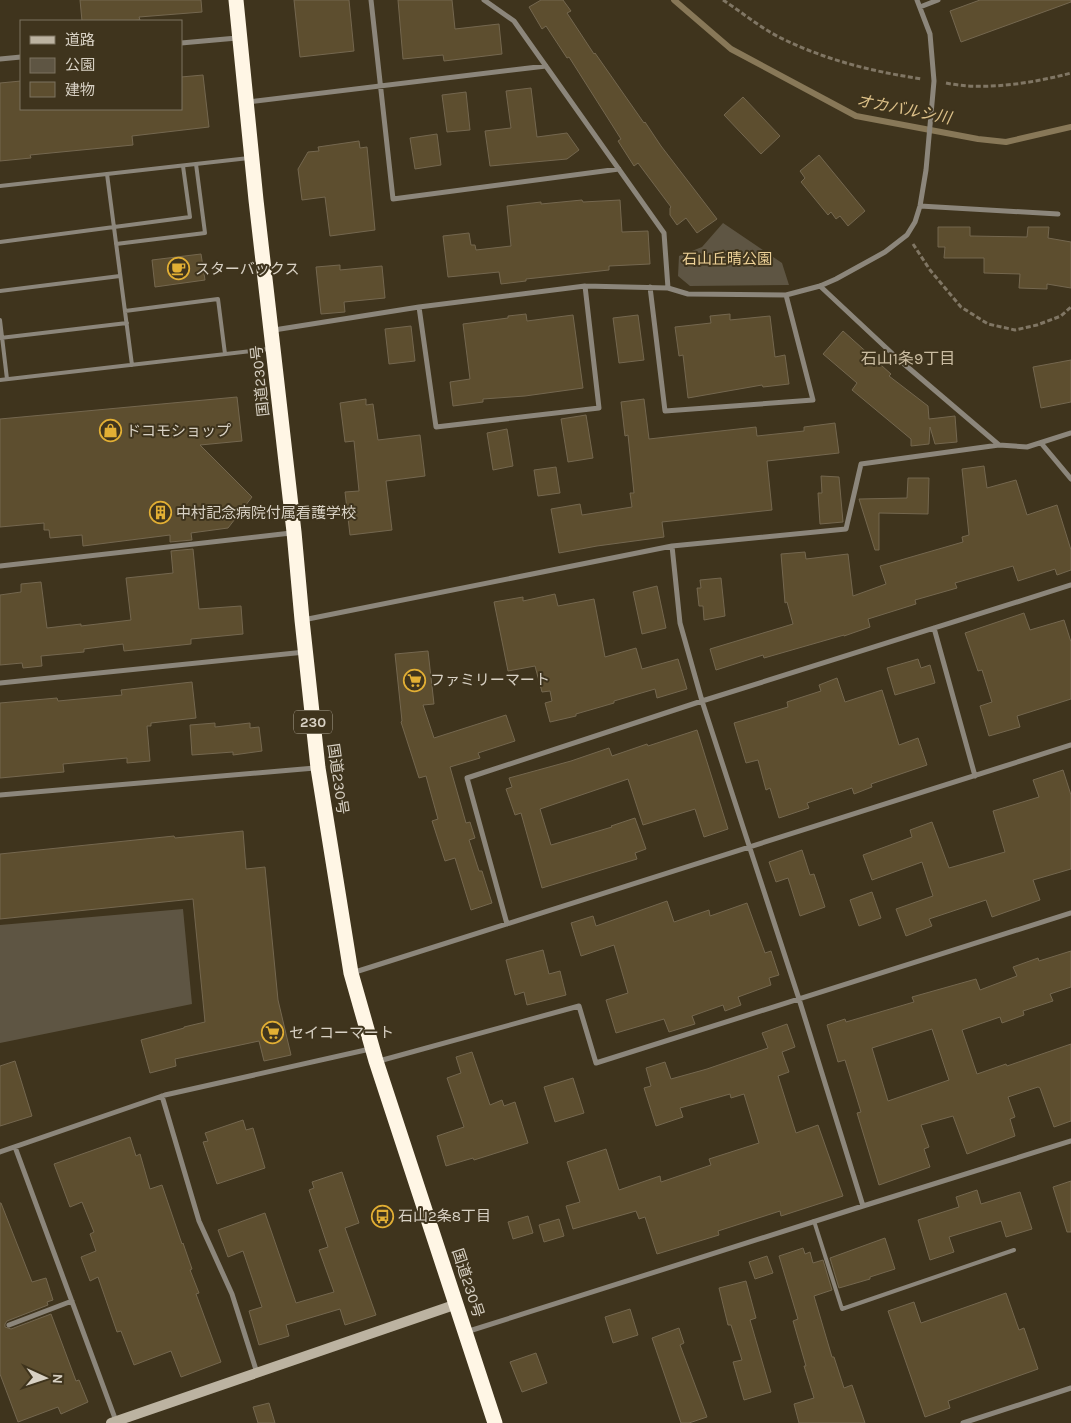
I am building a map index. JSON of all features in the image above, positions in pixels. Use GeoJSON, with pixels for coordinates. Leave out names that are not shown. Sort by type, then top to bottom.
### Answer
{"type":"FeatureCollection","features":[{"type":"Feature","properties":{"kind":"highway","name":"国道230号"},"geometry":{"type":"LineString","coordinates":[[236,0],[318,768],[351,973],[375,1055],[495,1423]]}},
{"type":"Feature","properties":{"kind":"street"},"geometry":{"type":"LineString","coordinates":[[371,0],[393,199],[619,169]]}},
{"type":"Feature","properties":{"kind":"street"},"geometry":{"type":"LineString","coordinates":[[484,0],[514,21],[664,233],[668,288]]}},
{"type":"Feature","properties":{"kind":"street"},"geometry":{"type":"LineString","coordinates":[[272,331],[419,307],[585,286],[668,288],[688,294],[786,295],[820,286],[885,252],[907,235],[915,222],[920,206],[926,170],[934,80],[930,34],[917,0]]}},
{"type":"Feature","properties":{"kind":"street"},"geometry":{"type":"LineString","coordinates":[[920,7],[938,0]]}},
{"type":"Feature","properties":{"kind":"street"},"geometry":{"type":"LineString","coordinates":[[182,43],[240,38]]}},
{"type":"Feature","properties":{"kind":"street"},"geometry":{"type":"LineString","coordinates":[[0,59],[20,58]]}},
{"type":"Feature","properties":{"kind":"street"},"geometry":{"type":"LineString","coordinates":[[246,102],[546,66]]}},
{"type":"Feature","properties":{"kind":"street"},"geometry":{"type":"LineString","coordinates":[[920,206],[1058,214]]}},
{"type":"Feature","properties":{"kind":"street"},"geometry":{"type":"LineString","coordinates":[[419,307],[436,427],[599,408],[585,286]]}},
{"type":"Feature","properties":{"kind":"street"},"geometry":{"type":"LineString","coordinates":[[820,286],[897,358],[999,445]]}},
{"type":"Feature","properties":{"kind":"street"},"geometry":{"type":"LineString","coordinates":[[650,287],[665,411],[813,400],[786,295]]}},
{"type":"Feature","properties":{"kind":"street"},"geometry":{"type":"LineString","coordinates":[[302,620],[672,546],[846,529],[861,464],[999,445],[1027,447],[1071,433]]}},
{"type":"Feature","properties":{"kind":"street"},"geometry":{"type":"LineString","coordinates":[[1041,443],[1071,479]]}},
{"type":"Feature","properties":{"kind":"street"},"geometry":{"type":"LineString","coordinates":[[0,566],[294,532]]}},
{"type":"Feature","properties":{"kind":"street"},"geometry":{"type":"LineString","coordinates":[[672,546],[680,622],[702,701],[863,1206]]}},
{"type":"Feature","properties":{"kind":"street"},"geometry":{"type":"LineString","coordinates":[[507,924],[467,778],[702,701],[1071,585]]}},
{"type":"Feature","properties":{"kind":"street"},"geometry":{"type":"LineString","coordinates":[[934,628],[975,776]]}},
{"type":"Feature","properties":{"kind":"street"},"geometry":{"type":"LineString","coordinates":[[0,683],[305,652]]}},
{"type":"Feature","properties":{"kind":"street"},"geometry":{"type":"LineString","coordinates":[[351,973],[1071,745]]}},
{"type":"Feature","properties":{"kind":"street"},"geometry":{"type":"LineString","coordinates":[[0,795],[318,768]]}},
{"type":"Feature","properties":{"kind":"street"},"geometry":{"type":"LineString","coordinates":[[0,1152],[162,1096],[375,1055],[579,1006],[596,1063],[1071,913]]}},
{"type":"Feature","properties":{"kind":"street"},"geometry":{"type":"LineString","coordinates":[[162,1096],[199,1221],[232,1294],[257,1373]]}},
{"type":"Feature","properties":{"kind":"street"},"geometry":{"type":"LineString","coordinates":[[466,1332],[1071,1141]]}},
{"type":"Feature","properties":{"kind":"street"},"geometry":{"type":"LineString","coordinates":[[14,1147],[72,1301],[114,1422],[456,1304]]}},
{"type":"Feature","properties":{"kind":"street"},"geometry":{"type":"LineString","coordinates":[[9,1326],[72,1301]]}},
{"type":"Feature","properties":{"kind":"street"},"geometry":{"type":"LineString","coordinates":[[963,1423],[1071,1388]]}},
{"type":"Feature","properties":{"kind":"lane"},"geometry":{"type":"LineString","coordinates":[[0,186],[253,158]]}},
{"type":"Feature","properties":{"kind":"lane"},"geometry":{"type":"LineString","coordinates":[[116,244],[205,232],[196,164]]}},
{"type":"Feature","properties":{"kind":"lane"},"geometry":{"type":"LineString","coordinates":[[0,242],[190,217],[183,166]]}},
{"type":"Feature","properties":{"kind":"lane"},"geometry":{"type":"LineString","coordinates":[[107,174],[132,365]]}},
{"type":"Feature","properties":{"kind":"lane"},"geometry":{"type":"LineString","coordinates":[[0,291],[120,276]]}},
{"type":"Feature","properties":{"kind":"lane"},"geometry":{"type":"LineString","coordinates":[[125,311],[218,299],[226,354]]}},
{"type":"Feature","properties":{"kind":"lane"},"geometry":{"type":"LineString","coordinates":[[0,320],[7,379]]}},
{"type":"Feature","properties":{"kind":"lane"},"geometry":{"type":"LineString","coordinates":[[1,338],[127,324]]}},
{"type":"Feature","properties":{"kind":"lane"},"geometry":{"type":"LineString","coordinates":[[0,380],[274,349]]}},
{"type":"Feature","properties":{"kind":"lane"},"geometry":{"type":"LineString","coordinates":[[814,1221],[842,1308],[1014,1250]]}},
{"type":"Feature","properties":{"kind":"path"},"geometry":{"type":"LineString","coordinates":[[723,0],[783,39],[841,63],[895,75],[953,84],[998,86],[1045,80],[1071,73]]}},
{"type":"Feature","properties":{"kind":"path"},"geometry":{"type":"LineString","coordinates":[[907,235],[930,270],[961,307],[988,324],[1015,330],[1037,325],[1061,316],[1071,308]]}},
{"type":"Feature","properties":{"kind":"green space","name":"石山丘晴公園"},"geometry":{"type":"Polygon","coordinates":[[[723,223],[782,263],[789,285],[690,286],[678,276],[679,256],[702,247],[723,223]]]}},
{"type":"Feature","properties":{"kind":"green space"},"geometry":{"type":"Polygon","coordinates":[[[183,909],[192,1004],[0,1043],[0,925],[183,909]]]}},
{"type":"Feature","properties":{"kind":"building"},"geometry":{"type":"Polygon","coordinates":[[[80,0],[201,0],[202,12],[139,17],[140,20],[82,20],[80,0]]]}},
{"type":"Feature","properties":{"kind":"building"},"geometry":{"type":"Polygon","coordinates":[[[294,0],[349,0],[354,51],[300,57],[294,0]]]}},
{"type":"Feature","properties":{"kind":"building"},"geometry":{"type":"Polygon","coordinates":[[[398,0],[452,0],[455,29],[499,24],[502,54],[444,61],[443,55],[403,59],[398,0]]]}},
{"type":"Feature","properties":{"kind":"building"},"geometry":{"type":"Polygon","coordinates":[[[541,0],[563,0],[571,11],[567,13],[594,54],[717,219],[697,233],[686,218],[677,225],[670,215],[671,207],[638,163],[634,166],[618,141],[621,139],[569,57],[567,58],[546,26],[542,29],[529,7],[541,0]]]}},
{"type":"Feature","properties":{"kind":"building"},"geometry":{"type":"Polygon","coordinates":[[[980,0],[1071,0],[1071,2],[961,42],[950,11],[980,0]]]}},
{"type":"Feature","properties":{"kind":"building"},"geometry":{"type":"Polygon","coordinates":[[[203,75],[209,127],[132,136],[133,145],[30,155],[31,158],[0,161],[0,83],[20,81],[20,110],[182,110],[182,77],[203,75]]]}},
{"type":"Feature","properties":{"kind":"building"},"geometry":{"type":"Polygon","coordinates":[[[531,88],[537,137],[567,133],[579,150],[567,159],[490,166],[485,131],[511,128],[506,91],[531,88]]]}},
{"type":"Feature","properties":{"kind":"building"},"geometry":{"type":"Polygon","coordinates":[[[466,92],[470,130],[447,132],[442,95],[466,92]]]}},
{"type":"Feature","properties":{"kind":"building"},"geometry":{"type":"Polygon","coordinates":[[[743,97],[780,136],[761,154],[724,115],[743,97]]]}},
{"type":"Feature","properties":{"kind":"building"},"geometry":{"type":"Polygon","coordinates":[[[437,134],[441,165],[415,169],[410,138],[437,134]]]}},
{"type":"Feature","properties":{"kind":"building"},"geometry":{"type":"Polygon","coordinates":[[[359,141],[360,148],[367,147],[375,230],[330,236],[325,197],[302,200],[298,169],[308,152],[319,151],[318,147],[359,141]]]}},
{"type":"Feature","properties":{"kind":"building"},"geometry":{"type":"Polygon","coordinates":[[[819,155],[865,211],[848,226],[840,216],[836,219],[831,212],[828,215],[801,182],[805,178],[800,171],[819,155]]]}},
{"type":"Feature","properties":{"kind":"building"},"geometry":{"type":"Polygon","coordinates":[[[582,200],[583,202],[620,200],[622,232],[648,231],[650,264],[609,266],[609,270],[526,279],[526,281],[501,284],[499,272],[448,277],[443,236],[469,233],[471,245],[475,245],[476,250],[511,246],[507,206],[582,200]]]}},
{"type":"Feature","properties":{"kind":"building"},"geometry":{"type":"Polygon","coordinates":[[[938,227],[970,227],[970,236],[1027,237],[1028,227],[1049,227],[1048,238],[1071,242],[1071,288],[1047,284],[1047,289],[1019,288],[1020,274],[984,273],[984,258],[944,258],[945,247],[938,247],[938,227]]]}},
{"type":"Feature","properties":{"kind":"building"},"geometry":{"type":"Polygon","coordinates":[[[201,254],[205,280],[155,287],[152,260],[201,254]]]}},
{"type":"Feature","properties":{"kind":"building"},"geometry":{"type":"Polygon","coordinates":[[[340,265],[340,270],[382,266],[385,298],[344,302],[345,312],[321,314],[316,267],[340,265]]]}},
{"type":"Feature","properties":{"kind":"building"},"geometry":{"type":"Polygon","coordinates":[[[526,314],[527,321],[573,315],[583,388],[525,396],[483,399],[483,402],[453,406],[450,382],[470,379],[463,324],[526,314]]]}},
{"type":"Feature","properties":{"kind":"building"},"geometry":{"type":"Polygon","coordinates":[[[730,314],[730,320],[770,316],[775,357],[785,355],[789,384],[763,387],[762,385],[688,398],[683,355],[679,356],[675,327],[711,323],[710,316],[730,314]]]}},
{"type":"Feature","properties":{"kind":"building"},"geometry":{"type":"Polygon","coordinates":[[[638,315],[644,360],[619,363],[613,318],[638,315]]]}},
{"type":"Feature","properties":{"kind":"building"},"geometry":{"type":"Polygon","coordinates":[[[411,326],[415,361],[389,364],[385,329],[411,326]]]}},
{"type":"Feature","properties":{"kind":"building"},"geometry":{"type":"Polygon","coordinates":[[[843,331],[891,374],[889,376],[928,406],[929,419],[955,416],[957,442],[935,444],[930,427],[929,444],[911,446],[911,439],[852,390],[857,383],[823,354],[843,331]]]}},
{"type":"Feature","properties":{"kind":"building"},"geometry":{"type":"Polygon","coordinates":[[[1071,360],[1071,402],[1041,408],[1033,367],[1071,360]]]}},
{"type":"Feature","properties":{"kind":"building"},"geometry":{"type":"Polygon","coordinates":[[[237,397],[242,441],[200,445],[252,497],[228,528],[191,533],[192,540],[170,542],[170,535],[83,546],[82,535],[50,538],[49,530],[44,530],[44,523],[0,527],[0,419],[237,397]]]}},
{"type":"Feature","properties":{"kind":"building"},"geometry":{"type":"Polygon","coordinates":[[[366,399],[366,405],[373,404],[378,440],[420,435],[425,476],[386,481],[392,530],[350,535],[345,492],[359,491],[354,441],[345,442],[340,403],[366,399]]]}},
{"type":"Feature","properties":{"kind":"building"},"geometry":{"type":"Polygon","coordinates":[[[644,399],[649,439],[756,427],[757,436],[804,431],[804,427],[835,423],[839,453],[767,461],[772,510],[662,522],[664,537],[559,553],[551,509],[580,504],[582,515],[632,507],[630,493],[634,493],[628,435],[625,436],[621,402],[644,399]]]}},
{"type":"Feature","properties":{"kind":"building"},"geometry":{"type":"Polygon","coordinates":[[[586,415],[593,458],[568,462],[561,419],[586,415]]]}},
{"type":"Feature","properties":{"kind":"building"},"geometry":{"type":"Polygon","coordinates":[[[507,429],[513,466],[493,470],[487,433],[507,429]]]}},
{"type":"Feature","properties":{"kind":"building"},"geometry":{"type":"Polygon","coordinates":[[[984,466],[987,488],[1016,480],[1027,515],[1057,505],[1071,550],[1071,570],[1057,575],[1055,569],[1018,581],[1013,566],[955,583],[957,588],[915,600],[916,604],[868,619],[870,627],[764,658],[763,655],[716,670],[710,649],[793,624],[787,602],[785,603],[781,554],[805,552],[806,559],[848,554],[853,596],[886,584],[880,566],[963,542],[962,537],[969,535],[962,469],[984,466]]]}},
{"type":"Feature","properties":{"kind":"building"},"geometry":{"type":"Polygon","coordinates":[[[556,467],[560,493],[538,496],[534,470],[556,467]]]}},
{"type":"Feature","properties":{"kind":"building"},"geometry":{"type":"Polygon","coordinates":[[[821,476],[839,477],[843,522],[820,524],[818,493],[822,493],[821,476]]]}},
{"type":"Feature","properties":{"kind":"building"},"geometry":{"type":"Polygon","coordinates":[[[908,478],[929,478],[928,514],[879,513],[879,550],[875,550],[859,499],[907,498],[908,478]]]}},
{"type":"Feature","properties":{"kind":"building"},"geometry":{"type":"Polygon","coordinates":[[[193,549],[199,609],[241,606],[243,634],[191,639],[191,644],[124,651],[123,644],[84,649],[84,652],[41,656],[42,666],[23,668],[22,663],[0,665],[0,595],[21,592],[21,584],[41,582],[47,628],[131,620],[126,578],[173,573],[171,551],[193,549]]]}},
{"type":"Feature","properties":{"kind":"building"},"geometry":{"type":"Polygon","coordinates":[[[721,578],[725,616],[704,620],[703,606],[699,606],[697,588],[701,588],[700,580],[721,578]]]}},
{"type":"Feature","properties":{"kind":"building"},"geometry":{"type":"Polygon","coordinates":[[[657,586],[666,628],[642,634],[633,592],[657,586]]]}},
{"type":"Feature","properties":{"kind":"building"},"geometry":{"type":"Polygon","coordinates":[[[555,594],[558,606],[594,599],[605,657],[636,648],[642,669],[678,659],[687,689],[657,698],[655,689],[614,701],[614,703],[576,714],[576,716],[550,722],[545,703],[552,701],[550,691],[542,692],[535,666],[508,671],[494,602],[523,597],[523,601],[555,594]]]}},
{"type":"Feature","properties":{"kind":"building"},"geometry":{"type":"Polygon","coordinates":[[[1024,613],[1030,630],[1064,620],[1071,642],[1071,699],[1017,716],[1020,727],[989,736],[980,706],[992,702],[982,670],[978,671],[965,633],[1024,613]]]}},
{"type":"Feature","properties":{"kind":"building"},"geometry":{"type":"Polygon","coordinates":[[[428,651],[434,704],[423,705],[434,738],[506,715],[515,741],[478,753],[480,758],[450,767],[466,823],[470,822],[475,838],[469,840],[479,871],[482,871],[492,903],[471,910],[455,858],[445,861],[432,821],[438,819],[426,776],[419,778],[401,722],[395,654],[428,651]]]}},
{"type":"Feature","properties":{"kind":"building"},"geometry":{"type":"Polygon","coordinates":[[[918,659],[921,668],[930,665],[935,683],[895,695],[887,668],[918,659]]]}},
{"type":"Feature","properties":{"kind":"building"},"geometry":{"type":"Polygon","coordinates":[[[837,678],[845,702],[882,690],[899,745],[918,738],[927,765],[871,784],[872,787],[854,794],[852,788],[807,803],[809,808],[779,818],[770,788],[766,790],[758,760],[746,763],[734,723],[788,707],[787,702],[821,691],[819,685],[837,678]]]}},
{"type":"Feature","properties":{"kind":"building"},"geometry":{"type":"Polygon","coordinates":[[[192,682],[196,718],[151,723],[151,726],[147,726],[150,761],[127,763],[127,758],[63,764],[64,772],[0,778],[0,703],[57,698],[58,701],[122,695],[121,690],[192,682]]]}},
{"type":"Feature","properties":{"kind":"building"},"geometry":{"type":"Polygon","coordinates":[[[215,723],[215,727],[250,723],[250,728],[259,727],[262,751],[233,755],[233,752],[192,755],[190,725],[215,723]]]}},
{"type":"Feature","properties":{"kind":"building"},"geometry":{"type":"Polygon","coordinates":[[[697,730],[728,829],[704,837],[695,809],[643,825],[628,779],[540,809],[551,845],[612,827],[635,818],[646,849],[635,853],[637,859],[542,888],[521,813],[515,815],[506,789],[512,787],[509,778],[571,761],[609,748],[612,756],[697,730]]]}},
{"type":"Feature","properties":{"kind":"building"},"geometry":{"type":"Polygon","coordinates":[[[1063,770],[1071,795],[1071,869],[1033,880],[1040,900],[992,917],[986,900],[929,919],[932,926],[906,936],[896,909],[933,896],[922,862],[872,880],[863,855],[912,837],[910,830],[932,822],[949,868],[1005,852],[993,811],[1039,797],[1033,780],[1063,770]]]}},
{"type":"Feature","properties":{"kind":"building"},"geometry":{"type":"Polygon","coordinates":[[[243,831],[246,869],[265,867],[278,1000],[291,1055],[264,1061],[259,1041],[175,1059],[176,1066],[150,1073],[141,1040],[205,1022],[193,899],[0,919],[0,854],[174,836],[175,838],[243,831]]]}},
{"type":"Feature","properties":{"kind":"building"},"geometry":{"type":"Polygon","coordinates":[[[802,850],[810,875],[814,874],[825,907],[800,916],[788,878],[776,882],[769,862],[802,850]]]}},
{"type":"Feature","properties":{"kind":"building"},"geometry":{"type":"Polygon","coordinates":[[[872,892],[881,918],[859,926],[850,900],[872,892]]]}},
{"type":"Feature","properties":{"kind":"building"},"geometry":{"type":"Polygon","coordinates":[[[667,901],[674,922],[709,910],[710,916],[747,903],[765,953],[771,951],[779,975],[769,978],[771,985],[738,997],[741,1005],[725,1011],[723,1005],[692,1016],[695,1024],[669,1032],[664,1019],[616,1033],[606,1000],[628,993],[614,945],[581,956],[571,923],[593,916],[596,926],[667,901]]]}},
{"type":"Feature","properties":{"kind":"building"},"geometry":{"type":"Polygon","coordinates":[[[543,950],[549,974],[560,971],[566,995],[527,1005],[524,992],[515,995],[506,960],[543,950]]]}},
{"type":"Feature","properties":{"kind":"building"},"geometry":{"type":"Polygon","coordinates":[[[1071,951],[1071,987],[1050,994],[1053,1001],[1023,1011],[1024,1015],[1002,1023],[1000,1017],[962,1030],[977,1074],[1071,1044],[1071,1121],[1054,1127],[1038,1087],[1008,1097],[1015,1117],[1010,1119],[1015,1136],[967,1154],[953,1116],[921,1125],[929,1147],[924,1149],[930,1167],[879,1185],[857,1113],[861,1112],[845,1060],[838,1062],[827,1025],[845,1019],[846,1022],[914,1002],[912,997],[976,979],[980,990],[1017,976],[1013,967],[1038,958],[1039,961],[1071,951]],[[932,1029],[872,1048],[888,1101],[949,1080],[932,1029]]]}},
{"type":"Feature","properties":{"kind":"building"},"geometry":{"type":"Polygon","coordinates":[[[787,1024],[795,1047],[782,1052],[789,1072],[778,1076],[796,1133],[818,1125],[843,1196],[781,1216],[780,1211],[718,1231],[719,1235],[657,1254],[645,1217],[639,1219],[636,1211],[573,1229],[566,1206],[580,1202],[567,1162],[606,1149],[619,1190],[660,1176],[661,1182],[711,1165],[709,1159],[759,1143],[744,1094],[731,1098],[730,1094],[680,1108],[683,1117],[656,1126],[644,1088],[651,1086],[646,1068],[665,1062],[671,1079],[707,1069],[768,1048],[762,1033],[787,1024]]]}},
{"type":"Feature","properties":{"kind":"building"},"geometry":{"type":"Polygon","coordinates":[[[472,1052],[490,1105],[502,1100],[504,1106],[515,1102],[528,1143],[474,1160],[473,1158],[446,1166],[437,1136],[464,1127],[447,1078],[461,1073],[456,1057],[472,1052]]]}},
{"type":"Feature","properties":{"kind":"building"},"geometry":{"type":"Polygon","coordinates":[[[15,1061],[32,1116],[0,1126],[0,1066],[15,1061]]]}},
{"type":"Feature","properties":{"kind":"building"},"geometry":{"type":"Polygon","coordinates":[[[573,1078],[584,1113],[555,1122],[544,1087],[573,1078]]]}},
{"type":"Feature","properties":{"kind":"building"},"geometry":{"type":"Polygon","coordinates":[[[243,1120],[246,1130],[253,1128],[265,1168],[217,1184],[203,1142],[208,1141],[205,1133],[243,1120]]]}},
{"type":"Feature","properties":{"kind":"building"},"geometry":{"type":"Polygon","coordinates":[[[130,1137],[136,1156],[140,1154],[150,1189],[162,1185],[192,1269],[190,1270],[199,1293],[196,1294],[221,1362],[181,1377],[171,1351],[134,1365],[121,1331],[117,1332],[98,1277],[90,1281],[81,1257],[96,1251],[90,1234],[94,1232],[82,1202],[70,1207],[54,1164],[130,1137]]]}},
{"type":"Feature","properties":{"kind":"building"},"geometry":{"type":"Polygon","coordinates":[[[342,1172],[359,1223],[345,1228],[376,1315],[345,1325],[340,1309],[286,1325],[289,1336],[259,1345],[249,1311],[262,1307],[243,1251],[228,1257],[218,1230],[265,1213],[296,1303],[334,1292],[319,1250],[328,1247],[309,1190],[314,1188],[312,1182],[342,1172]]]}},
{"type":"Feature","properties":{"kind":"building"},"geometry":{"type":"Polygon","coordinates":[[[1071,1181],[1071,1232],[1067,1232],[1053,1187],[1071,1181]]]}},
{"type":"Feature","properties":{"kind":"building"},"geometry":{"type":"Polygon","coordinates":[[[977,1190],[981,1204],[1020,1192],[1032,1229],[1006,1237],[1001,1221],[949,1237],[954,1252],[930,1260],[918,1220],[959,1207],[956,1197],[977,1190]]]}},
{"type":"Feature","properties":{"kind":"building"},"geometry":{"type":"Polygon","coordinates":[[[0,1203],[32,1282],[46,1278],[53,1300],[47,1302],[48,1305],[7,1321],[5,1327],[11,1329],[51,1314],[76,1381],[79,1380],[88,1402],[61,1414],[58,1407],[18,1422],[0,1374],[0,1203]]]}},
{"type":"Feature","properties":{"kind":"building"},"geometry":{"type":"Polygon","coordinates":[[[528,1216],[533,1233],[513,1239],[508,1222],[528,1216]]]}},
{"type":"Feature","properties":{"kind":"building"},"geometry":{"type":"Polygon","coordinates":[[[559,1219],[564,1236],[544,1242],[539,1225],[559,1219]]]}},
{"type":"Feature","properties":{"kind":"building"},"geometry":{"type":"Polygon","coordinates":[[[885,1238],[895,1269],[839,1288],[830,1258],[885,1238]]]}},
{"type":"Feature","properties":{"kind":"building"},"geometry":{"type":"Polygon","coordinates":[[[803,1248],[805,1254],[810,1252],[813,1263],[823,1260],[832,1290],[814,1296],[832,1357],[834,1357],[844,1388],[852,1385],[865,1423],[799,1423],[794,1404],[814,1398],[793,1321],[798,1319],[779,1256],[803,1248]]]}},
{"type":"Feature","properties":{"kind":"building"},"geometry":{"type":"Polygon","coordinates":[[[767,1256],[773,1273],[755,1279],[749,1262],[767,1256]]]}},
{"type":"Feature","properties":{"kind":"building"},"geometry":{"type":"Polygon","coordinates":[[[746,1281],[756,1318],[750,1320],[771,1392],[744,1400],[733,1362],[742,1360],[731,1325],[728,1325],[719,1288],[746,1281]]]}},
{"type":"Feature","properties":{"kind":"building"},"geometry":{"type":"Polygon","coordinates":[[[1006,1293],[1019,1330],[1024,1328],[1038,1369],[948,1401],[950,1408],[925,1417],[888,1311],[914,1302],[921,1323],[1006,1293]]]}},
{"type":"Feature","properties":{"kind":"building"},"geometry":{"type":"Polygon","coordinates":[[[630,1309],[638,1335],[613,1343],[605,1317],[630,1309]]]}},
{"type":"Feature","properties":{"kind":"building"},"geometry":{"type":"Polygon","coordinates":[[[679,1328],[684,1343],[680,1345],[707,1417],[689,1423],[681,1423],[652,1338],[679,1328]]]}},
{"type":"Feature","properties":{"kind":"building"},"geometry":{"type":"Polygon","coordinates":[[[536,1353],[547,1383],[522,1392],[510,1362],[536,1353]]]}},
{"type":"Feature","properties":{"kind":"building"},"geometry":{"type":"Polygon","coordinates":[[[269,1403],[275,1423],[258,1423],[253,1407],[269,1403]]]}},
{"type":"Feature","properties":{"kind":"waterway","name":"オカバルシ川"},"geometry":{"type":"LineString","coordinates":[[674,0],[731,49],[856,116],[978,139],[1006,142],[1071,127]]}},
{"type":"Feature","properties":{"kind":"place","name":"スターバックス"},"geometry":{"type":"Point","coordinates":[179,269]}},
{"type":"Feature","properties":{"kind":"place","name":"ドコモショップ"},"geometry":{"type":"Point","coordinates":[110,431]}},
{"type":"Feature","properties":{"kind":"place","name":"中村記念病院付属看護学校"},"geometry":{"type":"Point","coordinates":[160,513]}},
{"type":"Feature","properties":{"kind":"place","name":"ファミリーマート"},"geometry":{"type":"Point","coordinates":[414,680]}},
{"type":"Feature","properties":{"kind":"place","name":"セイコーマート"},"geometry":{"type":"Point","coordinates":[273,1033]}},
{"type":"Feature","properties":{"kind":"place","name":"石山2条8丁目"},"geometry":{"type":"Point","coordinates":[382,1216]}},
{"type":"Feature","properties":{"kind":"district","name":"石山1条9丁目"},"geometry":{"type":"Point","coordinates":[908,358]}}]}
